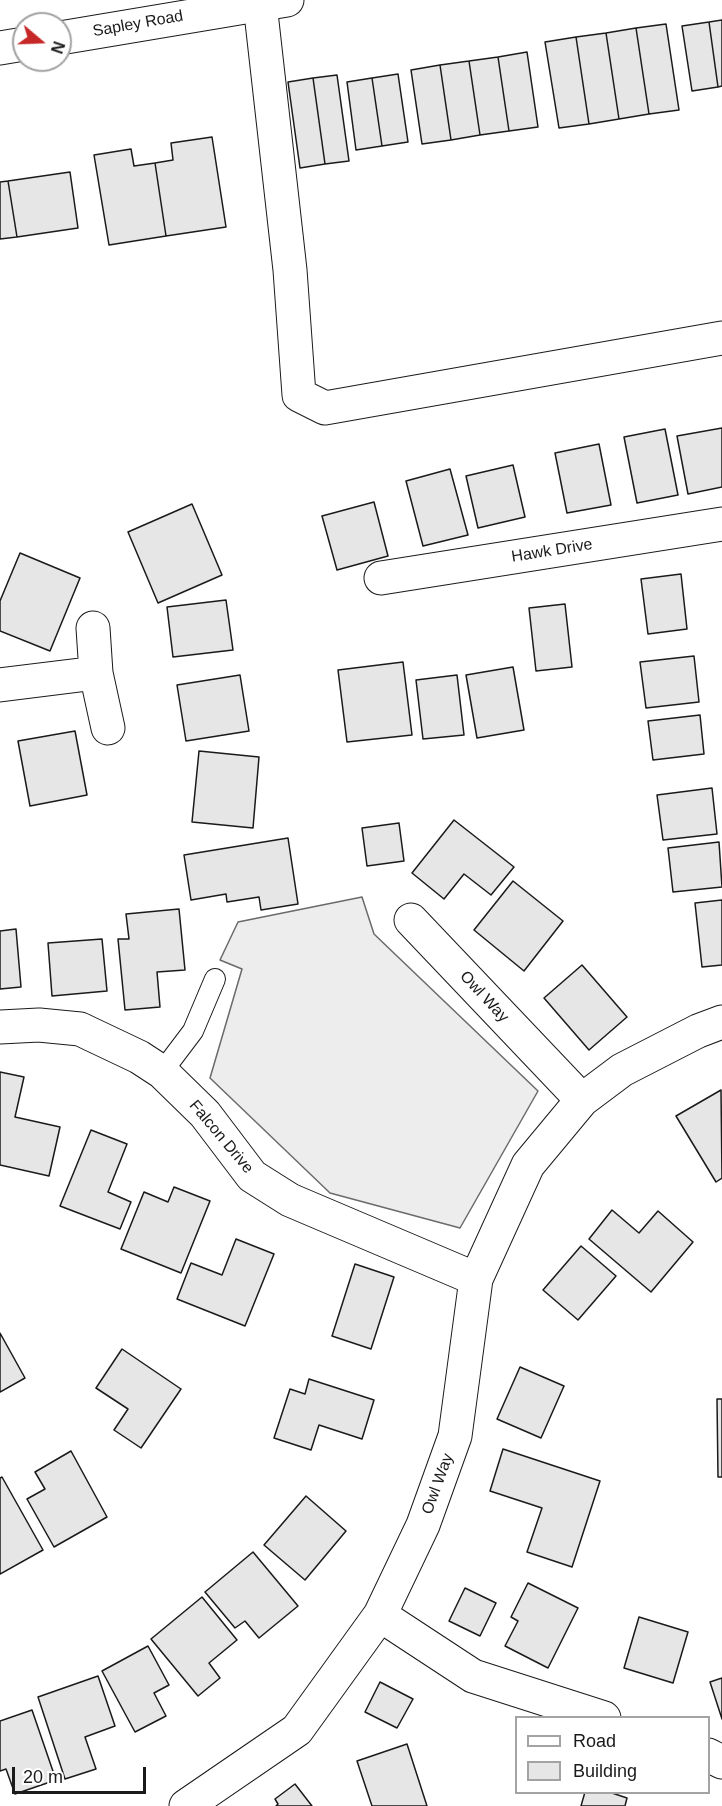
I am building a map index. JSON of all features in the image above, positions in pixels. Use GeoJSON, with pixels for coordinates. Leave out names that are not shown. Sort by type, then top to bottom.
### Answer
{"type":"FeatureCollection","features":[{"type":"Feature","properties":{"kind":"street","name":"Sapley Road"},"geometry":{"type":"LineString","coordinates":[[72,36],[274,2]]}},
{"type":"Feature","properties":{"kind":"street"},"geometry":{"type":"LineString","coordinates":[[274,2],[299,395],[325,408],[722,338]]}},
{"type":"Feature","properties":{"kind":"street","name":"Hawk Drive"},"geometry":{"type":"LineString","coordinates":[[381,578],[722,524]]}},
{"type":"Feature","properties":{"kind":"street"},"geometry":{"type":"LineString","coordinates":[[93,628],[96,673],[108,728]]}},
{"type":"Feature","properties":{"kind":"street"},"geometry":{"type":"LineString","coordinates":[[0,685],[96,673]]}},
{"type":"Feature","properties":{"kind":"street","name":"Owl Way"},"geometry":{"type":"LineString","coordinates":[[411,920],[582,1100]]}},
{"type":"Feature","properties":{"kind":"street","name":"Owl Way"},"geometry":{"type":"LineString","coordinates":[[186,1806],[297,1730],[380,1615],[423,1525],[455,1436],[476,1279],[528,1165],[582,1100],[622,1070],[698,1030],[722,1022]]}},
{"type":"Feature","properties":{"kind":"street","name":"Falcon Drive"},"geometry":{"type":"LineString","coordinates":[[0,1027],[39,1025],[80,1029],[139,1057],[162,1072],[205,1114],[252,1176],[290,1200],[476,1279]]}},
{"type":"Feature","properties":{"kind":"street"},"geometry":{"type":"LineString","coordinates":[[380,1615],[473,1676],[598,1716]]}},
{"type":"Feature","properties":{"kind":"lane"},"geometry":{"type":"LineString","coordinates":[[162,1072],[193,1031],[215,979]]}},
{"type":"Feature","properties":{"kind":"shaded area"},"geometry":{"type":"Polygon","coordinates":[[[362,897],[374,934],[538,1091],[460,1228],[330,1193],[210,1078],[242,969],[220,960],[238,922],[362,897]]]}},
{"type":"Feature","properties":{"kind":"building"},"geometry":{"type":"Polygon","coordinates":[[[722,20],[722,86],[718,87],[709,22],[722,20]]]}},
{"type":"Feature","properties":{"kind":"building"},"geometry":{"type":"Polygon","coordinates":[[[709,22],[718,87],[692,91],[682,26],[709,22]]]}},
{"type":"Feature","properties":{"kind":"building"},"geometry":{"type":"Polygon","coordinates":[[[666,24],[679,110],[649,114],[636,28],[666,24]]]}},
{"type":"Feature","properties":{"kind":"building"},"geometry":{"type":"Polygon","coordinates":[[[636,28],[649,114],[619,119],[606,33],[636,28]]]}},
{"type":"Feature","properties":{"kind":"building"},"geometry":{"type":"Polygon","coordinates":[[[606,33],[619,119],[589,124],[576,37],[606,33]]]}},
{"type":"Feature","properties":{"kind":"building"},"geometry":{"type":"Polygon","coordinates":[[[576,37],[589,124],[559,128],[545,42],[576,37]]]}},
{"type":"Feature","properties":{"kind":"building"},"geometry":{"type":"Polygon","coordinates":[[[527,52],[538,127],[509,131],[498,57],[527,52]]]}},
{"type":"Feature","properties":{"kind":"building"},"geometry":{"type":"Polygon","coordinates":[[[498,57],[509,131],[480,135],[469,61],[498,57]]]}},
{"type":"Feature","properties":{"kind":"building"},"geometry":{"type":"Polygon","coordinates":[[[469,61],[480,135],[451,140],[440,65],[469,61]]]}},
{"type":"Feature","properties":{"kind":"building"},"geometry":{"type":"Polygon","coordinates":[[[440,65],[451,140],[422,144],[411,70],[440,65]]]}},
{"type":"Feature","properties":{"kind":"building"},"geometry":{"type":"Polygon","coordinates":[[[398,74],[408,142],[382,146],[372,78],[398,74]]]}},
{"type":"Feature","properties":{"kind":"building"},"geometry":{"type":"Polygon","coordinates":[[[337,75],[349,161],[325,164],[313,78],[337,75]]]}},
{"type":"Feature","properties":{"kind":"building"},"geometry":{"type":"Polygon","coordinates":[[[313,78],[325,164],[300,168],[288,82],[313,78]]]}},
{"type":"Feature","properties":{"kind":"building"},"geometry":{"type":"Polygon","coordinates":[[[372,78],[382,146],[356,150],[347,82],[372,78]]]}},
{"type":"Feature","properties":{"kind":"building"},"geometry":{"type":"Polygon","coordinates":[[[212,137],[226,227],[166,236],[155,163],[173,160],[171,143],[212,137]]]}},
{"type":"Feature","properties":{"kind":"building"},"geometry":{"type":"Polygon","coordinates":[[[131,149],[134,166],[155,163],[166,236],[109,245],[94,155],[131,149]]]}},
{"type":"Feature","properties":{"kind":"building"},"geometry":{"type":"Polygon","coordinates":[[[70,172],[78,228],[17,237],[8,181],[70,172]]]}},
{"type":"Feature","properties":{"kind":"building"},"geometry":{"type":"Polygon","coordinates":[[[8,181],[17,237],[0,239],[0,182],[8,181]]]}},
{"type":"Feature","properties":{"kind":"building"},"geometry":{"type":"Polygon","coordinates":[[[722,428],[722,487],[688,494],[677,436],[722,428]]]}},
{"type":"Feature","properties":{"kind":"building"},"geometry":{"type":"Polygon","coordinates":[[[665,429],[678,495],[637,503],[624,437],[665,429]]]}},
{"type":"Feature","properties":{"kind":"building"},"geometry":{"type":"Polygon","coordinates":[[[599,444],[611,505],[567,513],[555,453],[599,444]]]}},
{"type":"Feature","properties":{"kind":"building"},"geometry":{"type":"Polygon","coordinates":[[[513,465],[525,517],[478,528],[466,476],[513,465]]]}},
{"type":"Feature","properties":{"kind":"building"},"geometry":{"type":"Polygon","coordinates":[[[450,469],[468,535],[423,546],[406,481],[450,469]]]}},
{"type":"Feature","properties":{"kind":"building"},"geometry":{"type":"Polygon","coordinates":[[[374,502],[388,556],[337,570],[322,516],[374,502]]]}},
{"type":"Feature","properties":{"kind":"building"},"geometry":{"type":"Polygon","coordinates":[[[192,504],[222,575],[158,603],[128,532],[192,504]]]}},
{"type":"Feature","properties":{"kind":"building"},"geometry":{"type":"Polygon","coordinates":[[[20,553],[80,578],[50,651],[0,631],[0,601],[20,553]]]}},
{"type":"Feature","properties":{"kind":"building"},"geometry":{"type":"Polygon","coordinates":[[[681,574],[687,629],[648,634],[641,579],[681,574]]]}},
{"type":"Feature","properties":{"kind":"building"},"geometry":{"type":"Polygon","coordinates":[[[226,600],[233,650],[173,657],[167,607],[226,600]]]}},
{"type":"Feature","properties":{"kind":"building"},"geometry":{"type":"Polygon","coordinates":[[[565,604],[572,667],[536,671],[529,608],[565,604]]]}},
{"type":"Feature","properties":{"kind":"building"},"geometry":{"type":"Polygon","coordinates":[[[694,656],[699,702],[646,708],[640,662],[694,656]]]}},
{"type":"Feature","properties":{"kind":"building"},"geometry":{"type":"Polygon","coordinates":[[[403,662],[412,735],[347,742],[338,670],[403,662]]]}},
{"type":"Feature","properties":{"kind":"building"},"geometry":{"type":"Polygon","coordinates":[[[513,667],[524,730],[477,738],[466,675],[513,667]]]}},
{"type":"Feature","properties":{"kind":"building"},"geometry":{"type":"Polygon","coordinates":[[[240,675],[249,731],[186,741],[177,685],[240,675]]]}},
{"type":"Feature","properties":{"kind":"building"},"geometry":{"type":"Polygon","coordinates":[[[457,675],[464,735],[423,739],[416,680],[457,675]]]}},
{"type":"Feature","properties":{"kind":"building"},"geometry":{"type":"Polygon","coordinates":[[[700,715],[704,754],[653,760],[648,721],[700,715]]]}},
{"type":"Feature","properties":{"kind":"building"},"geometry":{"type":"Polygon","coordinates":[[[75,731],[87,795],[30,806],[18,741],[75,731]]]}},
{"type":"Feature","properties":{"kind":"building"},"geometry":{"type":"Polygon","coordinates":[[[199,751],[259,757],[253,828],[192,822],[199,751]]]}},
{"type":"Feature","properties":{"kind":"building"},"geometry":{"type":"Polygon","coordinates":[[[712,788],[717,834],[663,840],[657,795],[712,788]]]}},
{"type":"Feature","properties":{"kind":"building"},"geometry":{"type":"Polygon","coordinates":[[[454,820],[514,867],[491,895],[464,874],[444,899],[412,873],[454,820]]]}},
{"type":"Feature","properties":{"kind":"building"},"geometry":{"type":"Polygon","coordinates":[[[399,823],[404,861],[367,866],[362,828],[399,823]]]}},
{"type":"Feature","properties":{"kind":"building"},"geometry":{"type":"Polygon","coordinates":[[[288,838],[298,904],[261,910],[259,897],[227,902],[226,894],[191,900],[184,855],[288,838]]]}},
{"type":"Feature","properties":{"kind":"building"},"geometry":{"type":"Polygon","coordinates":[[[719,842],[722,887],[673,892],[668,848],[719,842]]]}},
{"type":"Feature","properties":{"kind":"building"},"geometry":{"type":"Polygon","coordinates":[[[513,881],[563,921],[524,971],[474,930],[513,881]]]}},
{"type":"Feature","properties":{"kind":"building"},"geometry":{"type":"Polygon","coordinates":[[[722,900],[722,965],[702,967],[695,903],[722,900]]]}},
{"type":"Feature","properties":{"kind":"building"},"geometry":{"type":"Polygon","coordinates":[[[179,909],[185,970],[157,972],[160,1007],[125,1010],[118,939],[129,939],[126,914],[179,909]]]}},
{"type":"Feature","properties":{"kind":"building"},"geometry":{"type":"Polygon","coordinates":[[[16,929],[21,987],[0,989],[0,931],[16,929]]]}},
{"type":"Feature","properties":{"kind":"building"},"geometry":{"type":"Polygon","coordinates":[[[102,939],[107,991],[52,996],[48,943],[102,939]]]}},
{"type":"Feature","properties":{"kind":"building"},"geometry":{"type":"Polygon","coordinates":[[[582,965],[627,1017],[589,1050],[544,998],[582,965]]]}},
{"type":"Feature","properties":{"kind":"building"},"geometry":{"type":"Polygon","coordinates":[[[0,1072],[24,1077],[15,1117],[60,1127],[49,1176],[0,1165],[0,1072]]]}},
{"type":"Feature","properties":{"kind":"building"},"geometry":{"type":"Polygon","coordinates":[[[721,1090],[722,1178],[716,1182],[676,1116],[721,1090]]]}},
{"type":"Feature","properties":{"kind":"building"},"geometry":{"type":"Polygon","coordinates":[[[91,1130],[127,1144],[108,1192],[131,1202],[120,1229],[60,1206],[91,1130]]]}},
{"type":"Feature","properties":{"kind":"building"},"geometry":{"type":"Polygon","coordinates":[[[174,1187],[210,1201],[181,1273],[121,1249],[144,1192],[168,1202],[174,1187]]]}},
{"type":"Feature","properties":{"kind":"building"},"geometry":{"type":"Polygon","coordinates":[[[612,1210],[639,1233],[658,1211],[693,1242],[651,1292],[589,1239],[612,1210]]]}},
{"type":"Feature","properties":{"kind":"building"},"geometry":{"type":"Polygon","coordinates":[[[236,1239],[274,1254],[245,1326],[177,1299],[191,1263],[222,1275],[236,1239]]]}},
{"type":"Feature","properties":{"kind":"building"},"geometry":{"type":"Polygon","coordinates":[[[581,1246],[616,1276],[578,1320],[543,1290],[581,1246]]]}},
{"type":"Feature","properties":{"kind":"building"},"geometry":{"type":"Polygon","coordinates":[[[355,1264],[394,1277],[371,1349],[332,1336],[355,1264]]]}},
{"type":"Feature","properties":{"kind":"building"},"geometry":{"type":"Polygon","coordinates":[[[0,1333],[25,1378],[0,1392],[0,1333]]]}},
{"type":"Feature","properties":{"kind":"building"},"geometry":{"type":"Polygon","coordinates":[[[122,1349],[181,1389],[141,1448],[114,1430],[128,1409],[96,1388],[122,1349]]]}},
{"type":"Feature","properties":{"kind":"building"},"geometry":{"type":"Polygon","coordinates":[[[520,1367],[564,1386],[541,1438],[497,1419],[520,1367]]]}},
{"type":"Feature","properties":{"kind":"building"},"geometry":{"type":"Polygon","coordinates":[[[309,1379],[374,1400],[362,1439],[319,1425],[311,1450],[274,1438],[290,1389],[305,1394],[309,1379]]]}},
{"type":"Feature","properties":{"kind":"building"},"geometry":{"type":"Polygon","coordinates":[[[717,1399],[722,1399],[722,1477],[718,1477],[717,1399]]]}},
{"type":"Feature","properties":{"kind":"building"},"geometry":{"type":"Polygon","coordinates":[[[503,1449],[600,1481],[572,1567],[527,1552],[542,1508],[490,1491],[503,1449]]]}},
{"type":"Feature","properties":{"kind":"building"},"geometry":{"type":"Polygon","coordinates":[[[71,1451],[107,1517],[54,1547],[27,1499],[45,1489],[35,1472],[71,1451]]]}},
{"type":"Feature","properties":{"kind":"building"},"geometry":{"type":"Polygon","coordinates":[[[2,1477],[43,1550],[0,1574],[0,1478],[2,1477]]]}},
{"type":"Feature","properties":{"kind":"building"},"geometry":{"type":"Polygon","coordinates":[[[306,1496],[346,1531],[305,1580],[264,1545],[306,1496]]]}},
{"type":"Feature","properties":{"kind":"building"},"geometry":{"type":"Polygon","coordinates":[[[253,1552],[298,1606],[259,1638],[245,1621],[235,1628],[205,1592],[253,1552]]]}},
{"type":"Feature","properties":{"kind":"building"},"geometry":{"type":"Polygon","coordinates":[[[528,1583],[578,1608],[548,1668],[505,1646],[518,1621],[511,1617],[528,1583]]]}},
{"type":"Feature","properties":{"kind":"building"},"geometry":{"type":"Polygon","coordinates":[[[465,1588],[496,1603],[480,1636],[449,1621],[465,1588]]]}},
{"type":"Feature","properties":{"kind":"building"},"geometry":{"type":"Polygon","coordinates":[[[202,1597],[237,1640],[209,1663],[220,1678],[198,1696],[151,1639],[202,1597]]]}},
{"type":"Feature","properties":{"kind":"building"},"geometry":{"type":"Polygon","coordinates":[[[639,1617],[688,1632],[673,1683],[624,1668],[639,1617]]]}},
{"type":"Feature","properties":{"kind":"building"},"geometry":{"type":"Polygon","coordinates":[[[148,1646],[169,1685],[154,1693],[166,1716],[135,1732],[102,1671],[148,1646]]]}},
{"type":"Feature","properties":{"kind":"building"},"geometry":{"type":"Polygon","coordinates":[[[98,1676],[115,1726],[85,1737],[96,1769],[65,1779],[38,1697],[98,1676]]]}},
{"type":"Feature","properties":{"kind":"building"},"geometry":{"type":"Polygon","coordinates":[[[722,1678],[722,1719],[710,1682],[722,1678]]]}},
{"type":"Feature","properties":{"kind":"building"},"geometry":{"type":"Polygon","coordinates":[[[380,1682],[413,1699],[397,1728],[365,1712],[380,1682]]]}},
{"type":"Feature","properties":{"kind":"building"},"geometry":{"type":"Polygon","coordinates":[[[32,1710],[56,1780],[15,1794],[6,1769],[0,1771],[0,1721],[32,1710]]]}},
{"type":"Feature","properties":{"kind":"building"},"geometry":{"type":"Polygon","coordinates":[[[407,1744],[427,1806],[372,1806],[357,1761],[407,1744]]]}},
{"type":"Feature","properties":{"kind":"building"},"geometry":{"type":"Polygon","coordinates":[[[295,1784],[312,1806],[276,1806],[278,1804],[275,1799],[295,1784]]]}},
{"type":"Feature","properties":{"kind":"building"},"geometry":{"type":"Polygon","coordinates":[[[584,1794],[615,1794],[627,1798],[625,1806],[581,1806],[584,1794]]]}}]}
